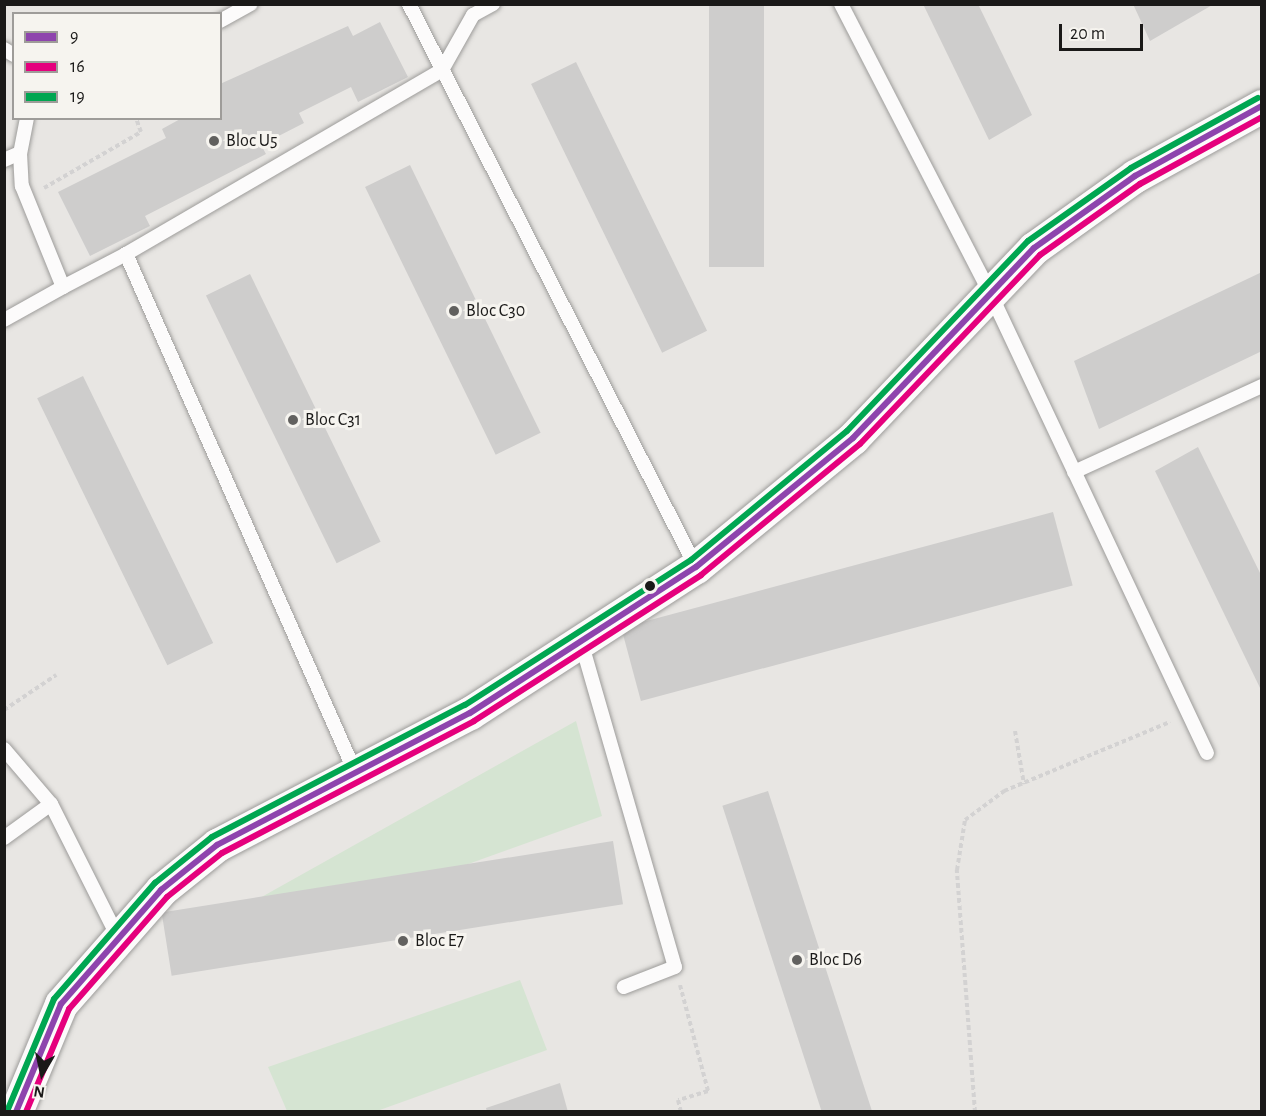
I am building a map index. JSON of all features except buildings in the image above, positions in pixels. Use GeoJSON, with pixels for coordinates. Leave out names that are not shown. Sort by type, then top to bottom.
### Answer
{"type":"FeatureCollection","features":[{"type":"Feature","properties":{"kind":"street"},"geometry":{"type":"LineString","coordinates":[[16,1112],[61,1004],[117,935],[217,845],[356,774],[582,645],[696,567],[853,438],[992,297],[1034,248],[1135,176],[1262,106]]}},
{"type":"Feature","properties":{"kind":"lane"},"geometry":{"type":"LineString","coordinates":[[222,20],[251,4]]}},
{"type":"Feature","properties":{"kind":"lane"},"geometry":{"type":"LineString","coordinates":[[409,4],[696,567]]}},
{"type":"Feature","properties":{"kind":"lane"},"geometry":{"type":"LineString","coordinates":[[4,320],[126,254],[442,70],[473,15],[493,4]]}},
{"type":"Feature","properties":{"kind":"lane"},"geometry":{"type":"LineString","coordinates":[[841,4],[992,297],[1187,715],[1207,753]]}},
{"type":"Feature","properties":{"kind":"lane"},"geometry":{"type":"LineString","coordinates":[[27,120],[20,153],[28,197],[63,287]]}},
{"type":"Feature","properties":{"kind":"lane"},"geometry":{"type":"LineString","coordinates":[[4,160],[20,153]]}},
{"type":"Feature","properties":{"kind":"lane"},"geometry":{"type":"LineString","coordinates":[[126,254],[356,774]]}},
{"type":"Feature","properties":{"kind":"lane"},"geometry":{"type":"LineString","coordinates":[[1074,472],[1262,386]]}},
{"type":"Feature","properties":{"kind":"lane"},"geometry":{"type":"LineString","coordinates":[[582,645],[675,967],[624,987]]}},
{"type":"Feature","properties":{"kind":"lane"},"geometry":{"type":"LineString","coordinates":[[4,749],[51,804],[117,935]]}},
{"type":"Feature","properties":{"kind":"lane"},"geometry":{"type":"LineString","coordinates":[[4,838],[51,804]]}},
{"type":"Feature","properties":{"kind":"path"},"geometry":{"type":"LineString","coordinates":[[28,197],[141,132],[137,120]]}},
{"type":"Feature","properties":{"kind":"path"},"geometry":{"type":"LineString","coordinates":[[4,710],[56,675]]}},
{"type":"Feature","properties":{"kind":"path"},"geometry":{"type":"LineString","coordinates":[[975,1112],[957,870],[965,820],[1024,784],[1187,715]]}},
{"type":"Feature","properties":{"kind":"path"},"geometry":{"type":"LineString","coordinates":[[1015,731],[1024,784]]}},
{"type":"Feature","properties":{"kind":"path"},"geometry":{"type":"LineString","coordinates":[[675,967],[708,1091],[678,1100],[681,1112]]}},
{"type":"Feature","properties":{"kind":"green space"},"geometry":{"type":"Polygon","coordinates":[[[576,721],[602,816],[184,966],[251,903],[576,721]]]}},
{"type":"Feature","properties":{"kind":"green space"},"geometry":{"type":"Polygon","coordinates":[[[520,980],[547,1050],[377,1111],[287,1111],[268,1067],[520,980]]]}},
{"type":"Feature","properties":{"kind":"transit line","name":"19"},"geometry":{"type":"LineString","coordinates":[[8,1109],[54,999],[155,883],[212,837],[465,705],[691,560],[847,431],[1028,241],[1131,168],[1258,98]]}},
{"type":"Feature","properties":{"kind":"transit line","name":"9"},"geometry":{"type":"LineString","coordinates":[[16,1112],[61,1004],[161,890],[217,845],[470,713],[696,567],[853,438],[1034,248],[1135,176],[1262,106]]}},
{"type":"Feature","properties":{"kind":"transit line","name":"16"},"geometry":{"type":"LineString","coordinates":[[26,1112],[69,1009],[167,897],[222,853],[474,721],[701,575],[860,444],[1040,255],[1140,184],[1262,117]]}},
{"type":"Feature","properties":{"kind":"place","name":"Bloc U5"},"geometry":{"type":"Point","coordinates":[214,141]}},
{"type":"Feature","properties":{"kind":"place","name":"Bloc C30"},"geometry":{"type":"Point","coordinates":[454,311]}},
{"type":"Feature","properties":{"kind":"place","name":"Bloc C31"},"geometry":{"type":"Point","coordinates":[293,420]}},
{"type":"Feature","properties":{"kind":"place","name":"Bloc E7"},"geometry":{"type":"Point","coordinates":[403,941]}},
{"type":"Feature","properties":{"kind":"place","name":"Bloc D6"},"geometry":{"type":"Point","coordinates":[797,960]}}]}
